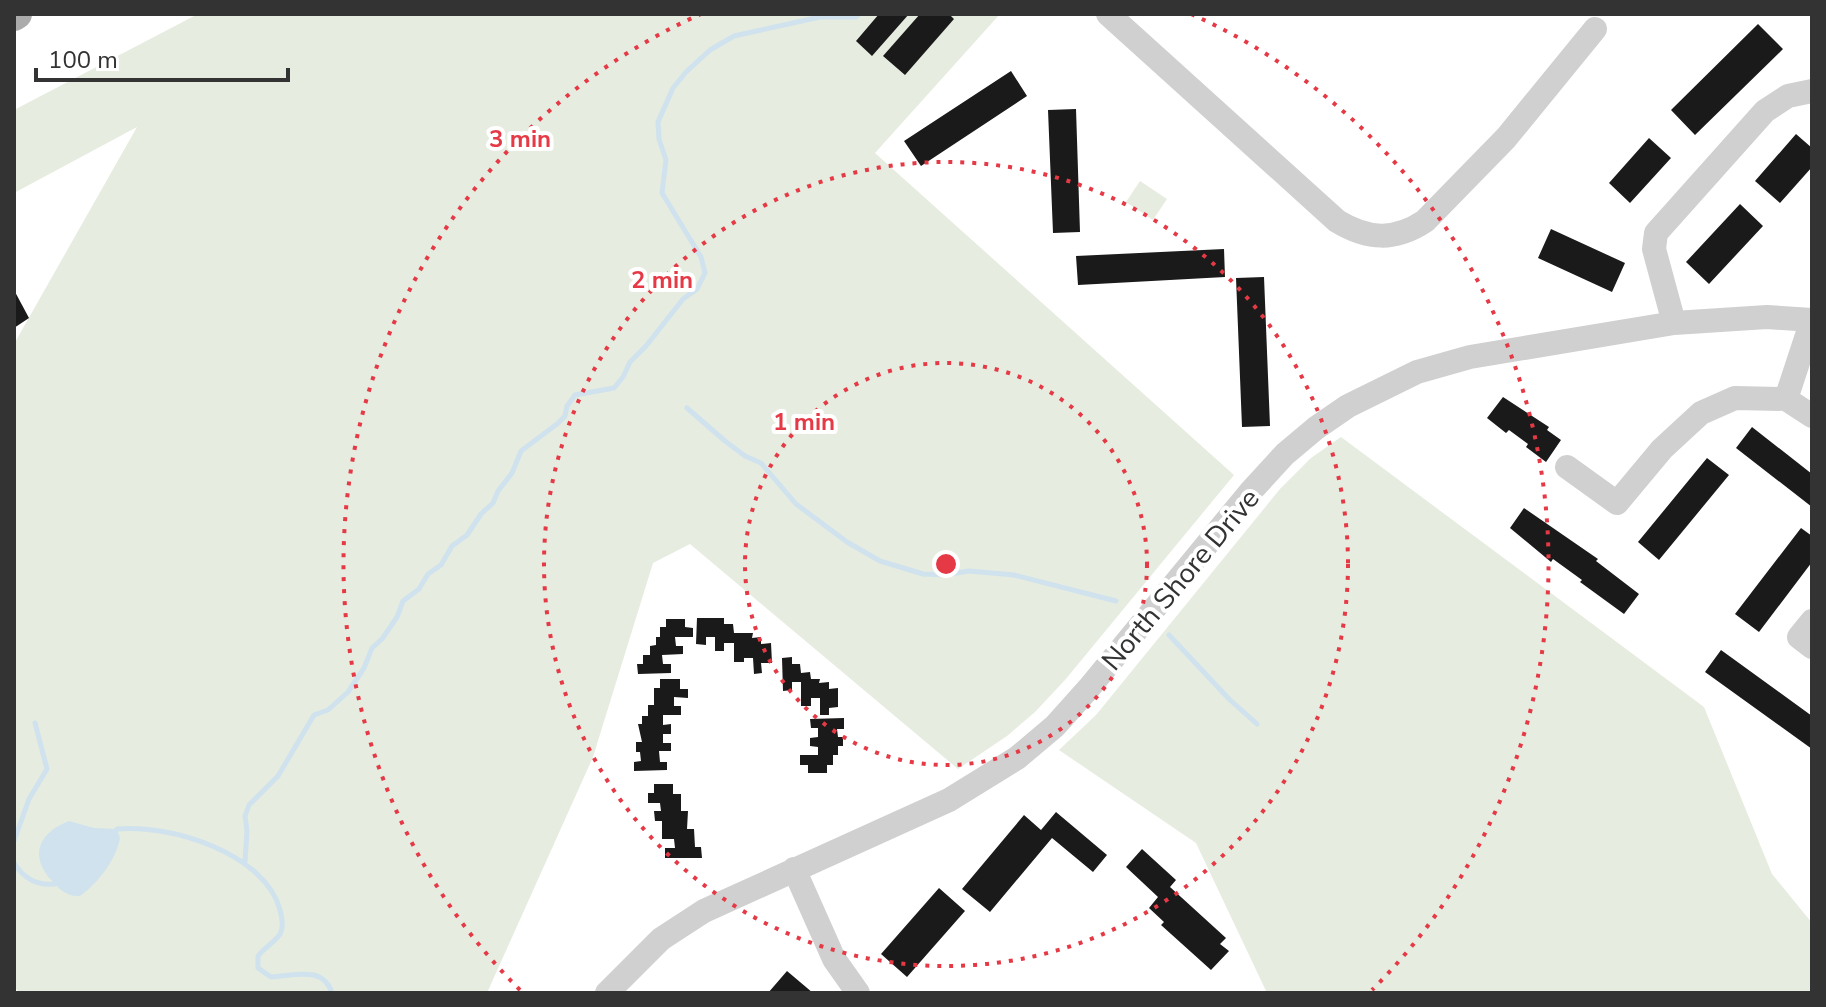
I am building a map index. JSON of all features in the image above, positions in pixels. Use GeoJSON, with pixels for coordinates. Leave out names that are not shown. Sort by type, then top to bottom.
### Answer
{"type":"FeatureCollection","features":[{"type":"Feature","properties":{"kind":"street"},"geometry":{"type":"LineString","coordinates":[[1108,14],[1337,221],[1361,234],[1378,237],[1411,231],[1425,221],[1515,128],[1595,29]]}},
{"type":"Feature","properties":{"kind":"street"},"geometry":{"type":"LineString","coordinates":[[1674,323],[1654,249],[1656,233],[1765,111],[1788,96],[1812,91]]}},
{"type":"Feature","properties":{"kind":"street","name":"North Shore Drive"},"geometry":{"type":"LineString","coordinates":[[607,993],[645,953],[681,925],[730,897],[949,800],[1006,767],[1055,726],[1089,688],[1285,454],[1348,406],[1390,384],[1443,364],[1674,323],[1752,317],[1812,320],[1786,399]]}},
{"type":"Feature","properties":{"kind":"street"},"geometry":{"type":"LineString","coordinates":[[1567,467],[1617,503],[1662,449],[1701,413],[1735,398],[1786,399],[1812,416]]}},
{"type":"Feature","properties":{"kind":"street"},"geometry":{"type":"LineString","coordinates":[[1812,621],[1799,637],[1812,647]]}},
{"type":"Feature","properties":{"kind":"street"},"geometry":{"type":"LineString","coordinates":[[794,869],[834,959],[858,993]]}},
{"type":"Feature","properties":{"kind":"shaded area"},"geometry":{"type":"Polygon","coordinates":[[[198,14],[1000,14],[875,153],[1234,475],[1035,712],[1007,736],[958,769],[690,544],[653,563],[593,757],[487,993],[20,993],[14,987],[14,344],[137,127],[14,193],[14,110],[198,14]]]}},
{"type":"Feature","properties":{"kind":"shaded area"},"geometry":{"type":"Polygon","coordinates":[[[1140,181],[1167,199],[1153,220],[1126,202],[1140,181]]]}},
{"type":"Feature","properties":{"kind":"shaded area"},"geometry":{"type":"Polygon","coordinates":[[[1341,437],[1704,707],[1772,874],[1812,923],[1812,993],[1267,993],[1196,843],[1059,750],[1096,715],[1280,489],[1311,458],[1341,437]]]}},
{"type":"Feature","properties":{"kind":"water"},"geometry":{"type":"Polygon","coordinates":[[[69,821],[94,828],[117,829],[120,838],[115,855],[105,870],[80,896],[68,894],[55,884],[45,872],[39,854],[40,846],[50,832],[69,821]]]}},
{"type":"Feature","properties":{"kind":"building"},"geometry":{"type":"Polygon","coordinates":[[[879,14],[909,14],[872,56],[856,41],[879,14]]]}},
{"type":"Feature","properties":{"kind":"building"},"geometry":{"type":"Polygon","coordinates":[[[920,14],[949,14],[954,19],[905,75],[883,56],[920,14]]]}},
{"type":"Feature","properties":{"kind":"building"},"geometry":{"type":"Polygon","coordinates":[[[1758,24],[1783,49],[1695,135],[1671,110],[1758,24]]]}},
{"type":"Feature","properties":{"kind":"building"},"geometry":{"type":"Polygon","coordinates":[[[1011,71],[1027,96],[921,166],[904,141],[1011,71]]]}},
{"type":"Feature","properties":{"kind":"building"},"geometry":{"type":"Polygon","coordinates":[[[1076,109],[1080,232],[1053,233],[1048,110],[1076,109]]]}},
{"type":"Feature","properties":{"kind":"building"},"geometry":{"type":"Polygon","coordinates":[[[1796,134],[1812,148],[1812,167],[1780,203],[1755,181],[1796,134]]]}},
{"type":"Feature","properties":{"kind":"building"},"geometry":{"type":"Polygon","coordinates":[[[1649,138],[1671,158],[1630,203],[1609,183],[1649,138]]]}},
{"type":"Feature","properties":{"kind":"building"},"geometry":{"type":"Polygon","coordinates":[[[1740,204],[1763,226],[1709,284],[1686,262],[1740,204]]]}},
{"type":"Feature","properties":{"kind":"building"},"geometry":{"type":"Polygon","coordinates":[[[1551,229],[1625,263],[1612,292],[1538,258],[1551,229]]]}},
{"type":"Feature","properties":{"kind":"building"},"geometry":{"type":"Polygon","coordinates":[[[1224,249],[1225,277],[1078,285],[1076,256],[1224,249]]]}},
{"type":"Feature","properties":{"kind":"building"},"geometry":{"type":"Polygon","coordinates":[[[1264,277],[1270,426],[1242,427],[1236,278],[1264,277]]]}},
{"type":"Feature","properties":{"kind":"building"},"geometry":{"type":"Polygon","coordinates":[[[14,290],[29,318],[14,328],[14,290]]]}},
{"type":"Feature","properties":{"kind":"building"},"geometry":{"type":"Polygon","coordinates":[[[1503,397],[1549,427],[1547,430],[1561,440],[1546,462],[1526,447],[1528,444],[1509,430],[1506,433],[1487,418],[1503,397]]]}},
{"type":"Feature","properties":{"kind":"building"},"geometry":{"type":"Polygon","coordinates":[[[1752,427],[1812,474],[1812,507],[1736,448],[1752,427]]]}},
{"type":"Feature","properties":{"kind":"building"},"geometry":{"type":"Polygon","coordinates":[[[1707,458],[1729,475],[1659,560],[1638,542],[1707,458]]]}},
{"type":"Feature","properties":{"kind":"building"},"geometry":{"type":"Polygon","coordinates":[[[1524,508],[1598,559],[1596,561],[1639,594],[1624,614],[1553,559],[1551,562],[1510,528],[1524,508]]]}},
{"type":"Feature","properties":{"kind":"building"},"geometry":{"type":"Polygon","coordinates":[[[1801,528],[1812,536],[1812,562],[1759,632],[1735,614],[1801,528]]]}},
{"type":"Feature","properties":{"kind":"building"},"geometry":{"type":"Polygon","coordinates":[[[697,618],[724,618],[724,624],[733,624],[734,633],[753,633],[752,638],[761,637],[761,644],[771,643],[772,663],[761,663],[762,673],[754,674],[753,658],[734,662],[734,643],[724,643],[724,651],[715,651],[715,637],[706,637],[706,645],[696,644],[697,618]]]}},
{"type":"Feature","properties":{"kind":"building"},"geometry":{"type":"Polygon","coordinates":[[[666,619],[685,619],[685,627],[693,628],[693,637],[675,637],[676,646],[683,646],[683,654],[662,655],[663,664],[671,664],[671,673],[638,674],[637,664],[643,664],[643,655],[650,655],[650,646],[656,645],[660,627],[666,627],[666,619]]]}},
{"type":"Feature","properties":{"kind":"building"},"geometry":{"type":"Polygon","coordinates":[[[1721,650],[1812,716],[1812,749],[1705,672],[1721,650]]]}},
{"type":"Feature","properties":{"kind":"building"},"geometry":{"type":"Polygon","coordinates":[[[792,657],[792,664],[800,664],[801,673],[810,672],[811,679],[820,679],[819,683],[829,682],[829,689],[838,688],[838,707],[829,708],[829,715],[820,715],[820,698],[811,698],[811,706],[801,706],[801,682],[792,682],[792,690],[783,691],[782,658],[792,657]]]}},
{"type":"Feature","properties":{"kind":"building"},"geometry":{"type":"Polygon","coordinates":[[[660,679],[680,679],[680,689],[688,689],[688,698],[674,697],[674,706],[681,706],[681,715],[663,715],[663,725],[671,724],[671,734],[663,734],[663,743],[671,743],[671,751],[659,751],[660,762],[667,762],[667,770],[634,771],[634,762],[641,761],[640,752],[636,752],[636,742],[642,742],[638,724],[642,724],[642,716],[648,716],[648,705],[654,705],[654,688],[660,688],[660,679]]]}},
{"type":"Feature","properties":{"kind":"building"},"geometry":{"type":"Polygon","coordinates":[[[844,718],[844,729],[837,729],[838,737],[843,737],[843,746],[838,746],[838,755],[833,755],[833,765],[827,765],[827,773],[808,773],[808,765],[800,765],[800,755],[818,755],[818,747],[810,746],[810,738],[818,737],[818,728],[811,728],[810,719],[844,718]]]}},
{"type":"Feature","properties":{"kind":"building"},"geometry":{"type":"Polygon","coordinates":[[[654,784],[673,784],[673,794],[681,794],[681,811],[688,811],[687,829],[694,829],[695,847],[701,847],[702,858],[665,858],[665,848],[675,848],[674,839],[662,839],[662,821],[655,821],[654,811],[661,811],[660,803],[648,803],[648,793],[654,793],[654,784]]]}},
{"type":"Feature","properties":{"kind":"building"},"geometry":{"type":"Polygon","coordinates":[[[1056,812],[1107,855],[1093,872],[1052,838],[990,912],[962,889],[1024,815],[1041,830],[1056,812]]]}},
{"type":"Feature","properties":{"kind":"building"},"geometry":{"type":"Polygon","coordinates":[[[1142,849],[1176,880],[1170,887],[1226,938],[1220,944],[1229,951],[1211,970],[1161,925],[1164,922],[1149,908],[1158,897],[1126,867],[1142,849]]]}},
{"type":"Feature","properties":{"kind":"building"},"geometry":{"type":"Polygon","coordinates":[[[939,888],[965,911],[907,977],[881,954],[939,888]]]}},
{"type":"Feature","properties":{"kind":"building"},"geometry":{"type":"Polygon","coordinates":[[[787,971],[813,993],[768,993],[787,971]]]}},
{"type":"Feature","properties":{"kind":"waterway"},"geometry":{"type":"LineString","coordinates":[[245,861],[245,816],[249,805],[278,776],[314,715],[328,710],[348,692],[364,668],[372,648],[397,617],[403,601],[419,589],[428,574],[441,565],[452,546],[467,535],[493,503],[512,473],[521,451],[565,416],[567,406],[575,395],[614,388],[630,362],[683,299],[697,289],[705,273],[701,257],[662,193],[666,160],[659,139],[658,122],[673,88],[710,50],[734,36],[820,17],[856,17],[859,14]]}},
{"type":"Feature","properties":{"kind":"waterway"},"geometry":{"type":"LineString","coordinates":[[687,408],[745,456],[761,463],[796,504],[847,542],[880,561],[923,574],[969,571],[1014,575],[1116,601]]}},
{"type":"Feature","properties":{"kind":"waterway"},"geometry":{"type":"LineString","coordinates":[[1169,635],[1257,724]]}},
{"type":"Feature","properties":{"kind":"waterway"},"geometry":{"type":"LineString","coordinates":[[14,841],[29,799],[47,769],[35,723]]}},
{"type":"Feature","properties":{"kind":"waterway"},"geometry":{"type":"LineString","coordinates":[[117,829],[139,829],[188,837],[236,858],[256,873],[271,890],[282,922],[280,934],[258,956],[258,968],[271,977],[315,975],[328,984],[332,993]]}},
{"type":"Feature","properties":{"kind":"waterway"},"geometry":{"type":"LineString","coordinates":[[14,863],[32,880],[55,884]]}}]}
